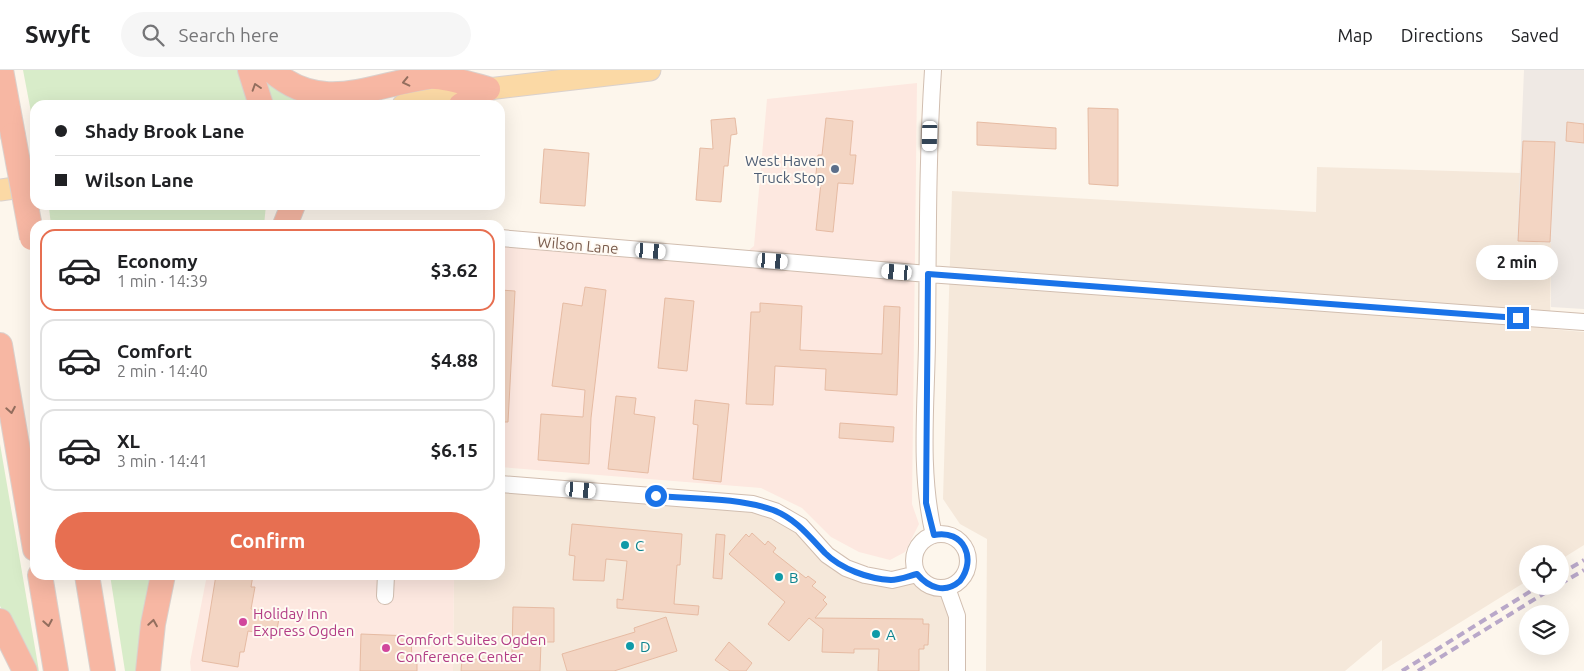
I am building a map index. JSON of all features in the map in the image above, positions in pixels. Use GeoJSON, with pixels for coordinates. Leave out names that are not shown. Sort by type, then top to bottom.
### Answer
{"type":"FeatureCollection","features":[{"type":"Feature","properties":{"kind":"highway"},"geometry":{"type":"LineString","coordinates":[[1,70],[30,224]]}},
{"type":"Feature","properties":{"kind":"highway"},"geometry":{"type":"LineString","coordinates":[[250,70],[259,100]]}},
{"type":"Feature","properties":{"kind":"highway"},"geometry":{"type":"LineString","coordinates":[[271,70],[281,80],[310,92],[336,96],[430,77],[488,89]]}},
{"type":"Feature","properties":{"kind":"highway"},"geometry":{"type":"LineString","coordinates":[[469,100],[488,89]]}},
{"type":"Feature","properties":{"kind":"highway"},"geometry":{"type":"LineString","coordinates":[[0,344],[30,520]]}},
{"type":"Feature","properties":{"kind":"highway"},"geometry":{"type":"LineString","coordinates":[[41,580],[56,671]]}},
{"type":"Feature","properties":{"kind":"highway"},"geometry":{"type":"LineString","coordinates":[[88,580],[103,671]]}},
{"type":"Feature","properties":{"kind":"highway"},"geometry":{"type":"LineString","coordinates":[[148,671],[153,624],[162,580]]}},
{"type":"Feature","properties":{"kind":"highway"},"geometry":{"type":"LineString","coordinates":[[0,621],[25,671]]}},
{"type":"Feature","properties":{"kind":"main road"},"geometry":{"type":"LineString","coordinates":[[430,100],[488,89],[650,70]]}},
{"type":"Feature","properties":{"kind":"main road"},"geometry":{"type":"LineString","coordinates":[[0,190],[30,186]]}},
{"type":"Feature","properties":{"kind":"street"},"geometry":{"type":"LineString","coordinates":[[934,70],[930,122],[926,503],[934,535]]}},
{"type":"Feature","properties":{"kind":"street","name":"Wilson Lane"},"geometry":{"type":"LineString","coordinates":[[505,238],[928,274],[1584,322]]}},
{"type":"Feature","properties":{"kind":"street"},"geometry":{"type":"LineString","coordinates":[[505,484],[753,504],[775,511],[801,526],[827,555],[846,568],[865,575],[892,580],[917,574]]}},
{"type":"Feature","properties":{"kind":"street"},"geometry":{"type":"LineString","coordinates":[[934,535],[948,535],[957,539],[968,555],[966,574],[956,584],[948,588],[932,587],[917,574],[914,565],[915,554],[925,539],[934,535]]}},
{"type":"Feature","properties":{"kind":"street"},"geometry":{"type":"LineString","coordinates":[[385,596],[386,580]]}},
{"type":"Feature","properties":{"kind":"street"},"geometry":{"type":"LineString","coordinates":[[948,588],[957,616],[957,671]]}},
{"type":"Feature","properties":{"kind":"shaded area"},"geometry":{"type":"Polygon","coordinates":[[[1524,70],[1584,70],[1584,309],[1551,307],[1551,243],[1517,240],[1524,70]]]}},
{"type":"Feature","properties":{"kind":"shaded area"},"geometry":{"type":"Polygon","coordinates":[[[917,83],[912,504],[919,524],[905,552],[890,560],[859,552],[831,537],[802,508],[761,488],[505,467],[505,244],[732,264],[754,246],[767,99],[917,83]]]}},
{"type":"Feature","properties":{"kind":"shaded area"},"geometry":{"type":"Polygon","coordinates":[[[1317,167],[1521,173],[1518,241],[1551,243],[1550,329],[1584,332],[1584,545],[1569,554],[1569,545],[1519,545],[1519,586],[1382,671],[1382,640],[1345,671],[986,671],[987,539],[960,524],[943,499],[952,191],[1316,212],[1317,167]]]}},
{"type":"Feature","properties":{"kind":"shaded area"},"geometry":{"type":"Polygon","coordinates":[[[505,485],[759,512],[789,526],[821,556],[855,571],[914,575],[923,588],[945,595],[950,625],[949,671],[453,671],[454,580],[505,580],[505,485]]]}},
{"type":"Feature","properties":{"kind":"shaded area"},"geometry":{"type":"Polygon","coordinates":[[[206,580],[454,580],[453,671],[191,671],[190,662],[206,580]]]}},
{"type":"Feature","properties":{"kind":"green space"},"geometry":{"type":"Polygon","coordinates":[[[23,70],[242,70],[251,100],[30,100],[30,107],[23,70]]]}},
{"type":"Feature","properties":{"kind":"green space"},"geometry":{"type":"Polygon","coordinates":[[[260,71],[303,100],[269,100],[260,71]]]}},
{"type":"Feature","properties":{"kind":"green space"},"geometry":{"type":"Polygon","coordinates":[[[49,210],[266,210],[264,220],[50,220],[49,210]]]}},
{"type":"Feature","properties":{"kind":"green space"},"geometry":{"type":"Polygon","coordinates":[[[0,444],[39,671],[32,671],[0,606],[0,444]]]}},
{"type":"Feature","properties":{"kind":"green space"},"geometry":{"type":"Polygon","coordinates":[[[111,580],[154,580],[141,671],[125,671],[111,580]]]}},
{"type":"Feature","properties":{"kind":"building"},"geometry":{"type":"Polygon","coordinates":[[[1088,108],[1118,109],[1118,186],[1089,184],[1088,108]]]}},
{"type":"Feature","properties":{"kind":"building"},"geometry":{"type":"Polygon","coordinates":[[[735,118],[737,134],[731,135],[728,166],[724,166],[721,202],[696,200],[700,148],[713,149],[711,120],[735,118]]]}},
{"type":"Feature","properties":{"kind":"building","name":"West Haven Truck Stop"},"geometry":{"type":"Polygon","coordinates":[[[826,118],[853,121],[850,155],[856,155],[853,184],[838,183],[833,232],[816,230],[821,183],[815,183],[818,155],[822,155],[826,118]]]}},
{"type":"Feature","properties":{"kind":"building"},"geometry":{"type":"Polygon","coordinates":[[[977,122],[1056,128],[1056,149],[977,145],[977,122]]]}},
{"type":"Feature","properties":{"kind":"building"},"geometry":{"type":"Polygon","coordinates":[[[1567,122],[1584,124],[1584,143],[1566,141],[1567,122]]]}},
{"type":"Feature","properties":{"kind":"building"},"geometry":{"type":"Polygon","coordinates":[[[1523,141],[1555,142],[1550,242],[1518,241],[1523,141]]]}},
{"type":"Feature","properties":{"kind":"building"},"geometry":{"type":"Polygon","coordinates":[[[544,149],[589,153],[585,206],[540,203],[544,149]]]}},
{"type":"Feature","properties":{"kind":"building"},"geometry":{"type":"Polygon","coordinates":[[[585,287],[606,290],[591,418],[589,464],[538,460],[541,414],[583,417],[585,390],[552,386],[563,303],[582,306],[585,287]]]}},
{"type":"Feature","properties":{"kind":"building"},"geometry":{"type":"Polygon","coordinates":[[[505,290],[515,291],[508,422],[505,422],[505,290]]]}},
{"type":"Feature","properties":{"kind":"building"},"geometry":{"type":"Polygon","coordinates":[[[665,298],[694,301],[687,371],[658,368],[665,298]]]}},
{"type":"Feature","properties":{"kind":"building"},"geometry":{"type":"Polygon","coordinates":[[[760,303],[802,306],[800,350],[882,354],[884,306],[900,307],[897,395],[825,390],[826,369],[775,366],[773,405],[746,404],[751,312],[760,312],[760,303]]]}},
{"type":"Feature","properties":{"kind":"building"},"geometry":{"type":"Polygon","coordinates":[[[616,396],[636,398],[634,414],[655,417],[648,473],[608,469],[616,396]]]}},
{"type":"Feature","properties":{"kind":"building"},"geometry":{"type":"Polygon","coordinates":[[[695,400],[729,404],[721,482],[693,479],[698,425],[693,424],[695,400]]]}},
{"type":"Feature","properties":{"kind":"building"},"geometry":{"type":"Polygon","coordinates":[[[840,423],[894,427],[893,442],[839,438],[840,423]]]}},
{"type":"Feature","properties":{"kind":"building"},"geometry":{"type":"Polygon","coordinates":[[[572,524],[682,534],[680,565],[677,565],[674,604],[699,606],[698,615],[617,608],[617,599],[623,600],[627,561],[606,559],[604,581],[573,580],[575,556],[569,555],[572,524]]]}},
{"type":"Feature","properties":{"kind":"building"},"geometry":{"type":"Polygon","coordinates":[[[752,533],[765,545],[768,541],[776,548],[773,552],[806,578],[808,576],[816,582],[812,586],[826,597],[823,600],[827,604],[815,618],[923,619],[923,624],[929,624],[928,645],[924,645],[924,649],[919,649],[919,671],[878,671],[879,649],[854,649],[854,653],[822,652],[823,629],[809,618],[789,641],[768,624],[785,602],[729,554],[746,534],[749,537],[752,533]]]}},
{"type":"Feature","properties":{"kind":"building"},"geometry":{"type":"Polygon","coordinates":[[[716,534],[725,535],[722,579],[713,578],[716,534]]]}},
{"type":"Feature","properties":{"kind":"building","name":"Holiday Inn Express Ogden"},"geometry":{"type":"Polygon","coordinates":[[[215,580],[252,580],[251,587],[255,587],[251,609],[280,613],[276,635],[248,631],[244,652],[240,652],[238,667],[202,661],[215,580]]]}},
{"type":"Feature","properties":{"kind":"building"},"geometry":{"type":"Polygon","coordinates":[[[513,607],[554,608],[554,642],[541,642],[540,671],[461,671],[462,659],[510,659],[510,654],[512,654],[513,607]]]}},
{"type":"Feature","properties":{"kind":"building","name":"D"},"geometry":{"type":"Polygon","coordinates":[[[666,617],[677,651],[614,671],[567,671],[562,654],[635,632],[634,628],[666,617]]]}},
{"type":"Feature","properties":{"kind":"building","name":"Comfort Suites Ogden Conference Center"},"geometry":{"type":"Polygon","coordinates":[[[361,634],[411,636],[412,660],[417,661],[417,671],[360,671],[361,634]]]}},
{"type":"Feature","properties":{"kind":"building"},"geometry":{"type":"Polygon","coordinates":[[[729,642],[752,663],[746,671],[730,671],[715,660],[729,642]]]}},
{"type":"Feature","properties":{"kind":"railway"},"geometry":{"type":"LineString","coordinates":[[1569,569],[1584,560]]}},
{"type":"Feature","properties":{"kind":"railway"},"geometry":{"type":"LineString","coordinates":[[1569,579],[1584,570]]}},
{"type":"Feature","properties":{"kind":"railway"},"geometry":{"type":"LineString","coordinates":[[1402,671],[1524,595]]}},
{"type":"Feature","properties":{"kind":"railway"},"geometry":{"type":"LineString","coordinates":[[1418,671],[1541,595]]}},
{"type":"Feature","properties":{"kind":"place","name":"West Haven Truck Stop"},"geometry":{"type":"Point","coordinates":[835,169]}},
{"type":"Feature","properties":{"kind":"place","name":"C"},"geometry":{"type":"Point","coordinates":[625,545]}},
{"type":"Feature","properties":{"kind":"place","name":"B"},"geometry":{"type":"Point","coordinates":[779,577]}},
{"type":"Feature","properties":{"kind":"place","name":"Holiday Inn Express Ogden"},"geometry":{"type":"Point","coordinates":[243,622]}},
{"type":"Feature","properties":{"kind":"place","name":"A"},"geometry":{"type":"Point","coordinates":[876,634]}},
{"type":"Feature","properties":{"kind":"place","name":"D"},"geometry":{"type":"Point","coordinates":[630,646]}},
{"type":"Feature","properties":{"kind":"place","name":"Comfort Suites Ogden Conference Center"},"geometry":{"type":"Point","coordinates":[386,648]}},
{"type":"Feature","properties":{"kind":"route"},"geometry":{"type":"LineString","coordinates":[[656,496],[753,504],[775,511],[801,526],[827,555],[846,568],[865,575],[892,580],[917,574],[932,587],[942,589],[948,588],[960,581],[966,574],[969,565],[966,550],[957,539],[948,535],[934,535],[926,503],[928,274],[1518,318]]}}]}
